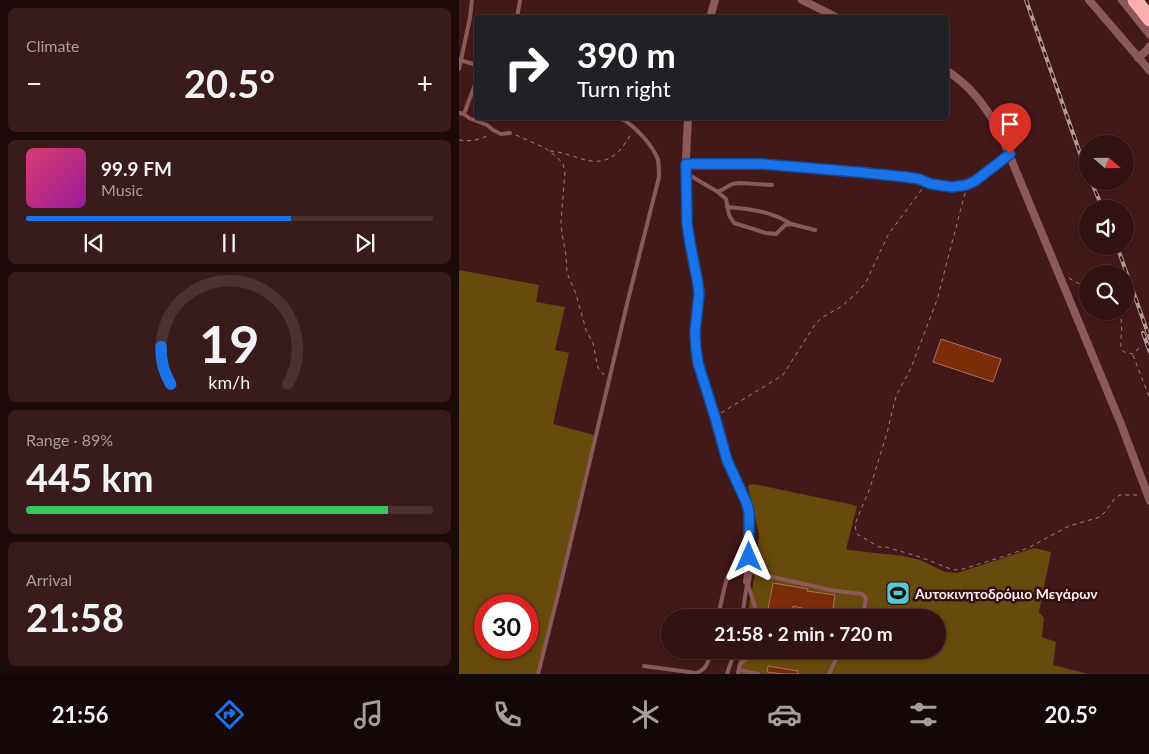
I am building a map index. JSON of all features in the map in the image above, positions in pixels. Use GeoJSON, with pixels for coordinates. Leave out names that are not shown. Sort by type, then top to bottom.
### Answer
{"type":"FeatureCollection","features":[{"type":"Feature","properties":{"kind":"highway"},"geometry":{"type":"LineString","coordinates":[[1135,0],[1149,19]]}},
{"type":"Feature","properties":{"kind":"street"},"geometry":{"type":"LineString","coordinates":[[711,15],[715,0]]}},
{"type":"Feature","properties":{"kind":"street"},"geometry":{"type":"LineString","coordinates":[[802,0],[833,15]]}},
{"type":"Feature","properties":{"kind":"street"},"geometry":{"type":"LineString","coordinates":[[1089,0],[1149,71]]}},
{"type":"Feature","properties":{"kind":"street"},"geometry":{"type":"LineString","coordinates":[[1122,0],[1149,35]]}},
{"type":"Feature","properties":{"kind":"street"},"geometry":{"type":"LineString","coordinates":[[1139,58],[1149,46]]}},
{"type":"Feature","properties":{"kind":"street"},"geometry":{"type":"LineString","coordinates":[[949,73],[972,90],[987,109],[999,130],[1121,424],[1148,498]]}},
{"type":"Feature","properties":{"kind":"street"},"geometry":{"type":"LineString","coordinates":[[688,120],[686,164],[687,223],[699,294],[695,332],[696,349],[698,363],[727,460],[744,496],[749,513],[749,571],[747,581]]}},
{"type":"Feature","properties":{"kind":"street"},"geometry":{"type":"LineString","coordinates":[[686,164],[761,164],[919,179],[940,186],[952,187],[966,185],[983,176],[1010,154]]}},
{"type":"Feature","properties":{"kind":"lane"},"geometry":{"type":"LineString","coordinates":[[459,69],[472,0]]}},
{"type":"Feature","properties":{"kind":"lane"},"geometry":{"type":"LineString","coordinates":[[517,15],[519,0]]}},
{"type":"Feature","properties":{"kind":"lane"},"geometry":{"type":"LineString","coordinates":[[460,60],[474,64]]}},
{"type":"Feature","properties":{"kind":"lane"},"geometry":{"type":"LineString","coordinates":[[474,86],[461,114],[474,120]]}},
{"type":"Feature","properties":{"kind":"lane"},"geometry":{"type":"LineString","coordinates":[[474,120],[487,125],[501,134],[510,134]]}},
{"type":"Feature","properties":{"kind":"lane"},"geometry":{"type":"LineString","coordinates":[[539,674],[627,300],[659,177],[655,153],[635,129],[623,120]]}},
{"type":"Feature","properties":{"kind":"lane"},"geometry":{"type":"LineString","coordinates":[[687,173],[718,192],[725,199],[733,223],[766,233],[776,234],[785,225],[791,224]]}},
{"type":"Feature","properties":{"kind":"lane"},"geometry":{"type":"LineString","coordinates":[[718,192],[732,184],[771,185]]}},
{"type":"Feature","properties":{"kind":"lane"},"geometry":{"type":"LineString","coordinates":[[727,207],[779,216],[791,224],[815,230]]}},
{"type":"Feature","properties":{"kind":"lane"},"geometry":{"type":"LineString","coordinates":[[720,609],[730,572],[738,569],[830,590],[861,594],[866,598],[864,609]]}},
{"type":"Feature","properties":{"kind":"lane"},"geometry":{"type":"LineString","coordinates":[[747,581],[755,609]]}},
{"type":"Feature","properties":{"kind":"lane"},"geometry":{"type":"LineString","coordinates":[[743,609],[747,581]]}},
{"type":"Feature","properties":{"kind":"lane"},"geometry":{"type":"LineString","coordinates":[[644,666],[696,673],[706,668],[708,659]]}},
{"type":"Feature","properties":{"kind":"lane"},"geometry":{"type":"LineString","coordinates":[[727,674],[732,659]]}},
{"type":"Feature","properties":{"kind":"lane"},"geometry":{"type":"LineString","coordinates":[[746,659],[740,664],[738,672],[758,674]]}},
{"type":"Feature","properties":{"kind":"lane"},"geometry":{"type":"LineString","coordinates":[[829,674],[835,659]]}},
{"type":"Feature","properties":{"kind":"path"},"geometry":{"type":"LineString","coordinates":[[549,151],[593,162],[607,159],[619,152],[635,129]]}},
{"type":"Feature","properties":{"kind":"path"},"geometry":{"type":"LineString","coordinates":[[459,140],[476,140],[495,131]]}},
{"type":"Feature","properties":{"kind":"path"},"geometry":{"type":"LineString","coordinates":[[510,134],[549,151],[563,164],[565,172],[561,221],[567,272],[586,330],[593,343],[598,368],[609,380]]}},
{"type":"Feature","properties":{"kind":"path"},"geometry":{"type":"LineString","coordinates":[[715,417],[783,375],[816,323],[842,306],[866,282],[888,235],[928,183]]}},
{"type":"Feature","properties":{"kind":"path"},"geometry":{"type":"LineString","coordinates":[[966,185],[937,300],[911,368],[896,396],[870,488],[855,524],[857,534],[879,547],[920,556],[955,570],[1028,548],[1069,526],[1100,517],[1120,494],[1148,498]]}},
{"type":"Feature","properties":{"kind":"path"},"geometry":{"type":"LineString","coordinates":[[1060,276],[1065,276],[1079,284]]}},
{"type":"Feature","properties":{"kind":"path"},"geometry":{"type":"LineString","coordinates":[[1120,320],[1121,349],[1124,352],[1133,354]]}},
{"type":"Feature","properties":{"kind":"path"},"geometry":{"type":"LineString","coordinates":[[1133,354],[1142,345]]}},
{"type":"Feature","properties":{"kind":"path"},"geometry":{"type":"LineString","coordinates":[[1133,354],[1149,399]]}},
{"type":"Feature","properties":{"kind":"shaded area"},"geometry":{"type":"Polygon","coordinates":[[[459,270],[539,285],[536,302],[565,307],[555,350],[569,353],[553,424],[594,435],[537,674],[459,674],[459,270]]]}},
{"type":"Feature","properties":{"kind":"shaded area","name":"Αυτοκινητοδρόμιο Μεγάρων"},"geometry":{"type":"Polygon","coordinates":[[[753,484],[854,505],[857,507],[846,549],[903,556],[920,560],[945,572],[957,573],[1034,548],[1051,552],[1039,612],[1044,618],[1042,637],[1056,642],[1053,665],[1088,674],[736,674],[739,659],[946,659],[946,609],[748,609],[756,569],[759,534],[749,485],[753,484]]]}},
{"type":"Feature","properties":{"kind":"building"},"geometry":{"type":"Polygon","coordinates":[[[941,339],[1001,359],[993,382],[933,362],[941,339]]]}},
{"type":"Feature","properties":{"kind":"building"},"geometry":{"type":"Polygon","coordinates":[[[773,583],[835,595],[833,609],[806,609],[793,606],[793,609],[768,609],[773,583]]]}},
{"type":"Feature","properties":{"kind":"building"},"geometry":{"type":"Polygon","coordinates":[[[768,666],[798,671],[798,674],[767,672],[768,666]]]}},
{"type":"Feature","properties":{"kind":"railway"},"geometry":{"type":"LineString","coordinates":[[1026,0],[1079,150]]}},
{"type":"Feature","properties":{"kind":"railway"},"geometry":{"type":"LineString","coordinates":[[1095,190],[1099,200]]}},
{"type":"Feature","properties":{"kind":"railway"},"geometry":{"type":"LineString","coordinates":[[1120,255],[1150,339]]}},
{"type":"Feature","properties":{"kind":"railway"},"geometry":{"type":"LineString","coordinates":[[1143,333],[1150,352]]}},
{"type":"Feature","properties":{"kind":"place","name":"Αυτοκινητοδρόμιο Μεγάρων"},"geometry":{"type":"Point","coordinates":[898,593]}},
{"type":"Feature","properties":{"kind":"route"},"geometry":{"type":"LineString","coordinates":[[749,557],[749,513],[747,504],[727,460],[698,363],[695,332],[699,294],[687,223],[686,164],[761,164],[857,172],[906,177],[940,186],[961,187],[983,176],[1010,154]]}}]}
